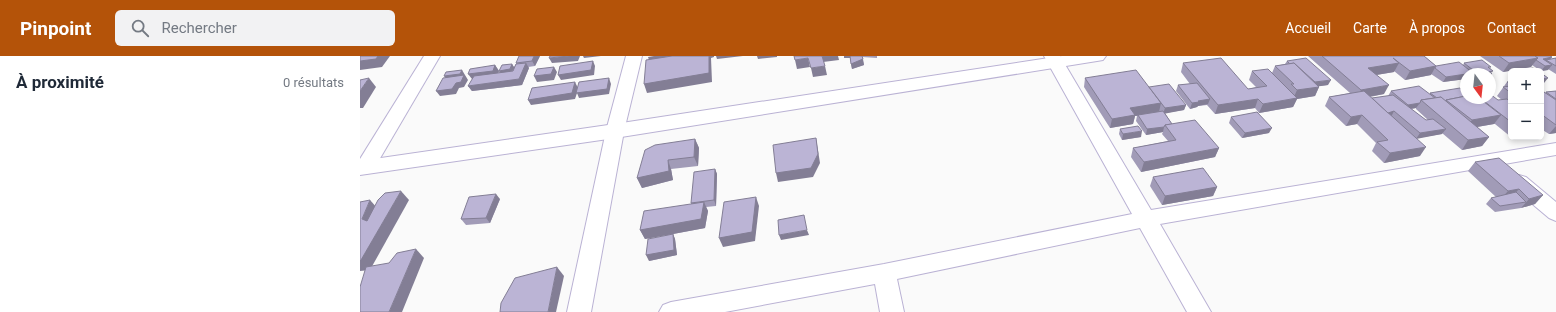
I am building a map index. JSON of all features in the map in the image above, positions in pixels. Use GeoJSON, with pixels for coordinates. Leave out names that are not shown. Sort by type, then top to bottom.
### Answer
{"type":"FeatureCollection","features":[{"type":"Feature","properties":{"kind":"street"},"geometry":{"type":"LineString","coordinates":[[363,167],[432,56]]}},
{"type":"Feature","properties":{"kind":"street"},"geometry":{"type":"LineString","coordinates":[[579,312],[615,131],[634,56]]}},
{"type":"Feature","properties":{"kind":"street"},"geometry":{"type":"LineString","coordinates":[[363,167],[615,131],[1054,59],[1097,56]]}},
{"type":"Feature","properties":{"kind":"street"},"geometry":{"type":"LineString","coordinates":[[1054,59],[1144,219],[1199,312]]}},
{"type":"Feature","properties":{"kind":"street"},"geometry":{"type":"LineString","coordinates":[[671,312],[884,273],[1144,219],[1493,161],[1556,149]]}},
{"type":"Feature","properties":{"kind":"street"},"geometry":{"type":"LineString","coordinates":[[1493,161],[1556,213]]}},
{"type":"Feature","properties":{"kind":"street"},"geometry":{"type":"LineString","coordinates":[[884,273],[892,312]]}},
{"type":"Feature","properties":{"kind":"building"},"geometry":{"type":"Polygon","coordinates":[[[360,56],[378,56],[376,59],[360,61],[360,56]]]}},
{"type":"Feature","properties":{"kind":"building"},"geometry":{"type":"Polygon","coordinates":[[[519,56],[534,56],[532,61],[516,63],[519,56]]]}},
{"type":"Feature","properties":{"kind":"building"},"geometry":{"type":"Polygon","coordinates":[[[550,56],[569,56],[549,58],[550,56]]]}},
{"type":"Feature","properties":{"kind":"building"},"geometry":{"type":"Polygon","coordinates":[[[672,56],[709,56],[709,73],[644,84],[646,60],[672,56]]]}},
{"type":"Feature","properties":{"kind":"building"},"geometry":{"type":"Polygon","coordinates":[[[794,56],[822,56],[825,66],[811,68],[808,58],[795,60],[794,56]]]}},
{"type":"Feature","properties":{"kind":"building"},"geometry":{"type":"Polygon","coordinates":[[[850,56],[862,56],[863,59],[851,64],[850,56]]]}},
{"type":"Feature","properties":{"kind":"building"},"geometry":{"type":"Polygon","coordinates":[[[1322,56],[1424,56],[1436,66],[1410,71],[1393,58],[1399,63],[1368,68],[1389,85],[1361,90],[1322,56]]]}},
{"type":"Feature","properties":{"kind":"building"},"geometry":{"type":"Polygon","coordinates":[[[1499,56],[1535,56],[1538,58],[1509,63],[1499,56]]]}},
{"type":"Feature","properties":{"kind":"building"},"geometry":{"type":"Polygon","coordinates":[[[1535,56],[1552,57],[1543,59],[1552,65],[1545,66],[1536,60],[1538,58],[1535,56]]]}},
{"type":"Feature","properties":{"kind":"building"},"geometry":{"type":"Polygon","coordinates":[[[1221,58],[1248,89],[1267,86],[1252,71],[1268,69],[1297,98],[1263,104],[1258,99],[1218,105],[1183,63],[1221,58]]]}},
{"type":"Feature","properties":{"kind":"building"},"geometry":{"type":"Polygon","coordinates":[[[1306,58],[1331,80],[1315,82],[1294,63],[1290,64],[1287,61],[1306,58]]]}},
{"type":"Feature","properties":{"kind":"building"},"geometry":{"type":"Polygon","coordinates":[[[1556,58],[1556,66],[1546,60],[1556,58]]]}},
{"type":"Feature","properties":{"kind":"building"},"geometry":{"type":"Polygon","coordinates":[[[1482,60],[1491,67],[1470,68],[1464,63],[1482,60]]]}},
{"type":"Feature","properties":{"kind":"building"},"geometry":{"type":"Polygon","coordinates":[[[593,61],[591,70],[558,75],[560,66],[593,61]]]}},
{"type":"Feature","properties":{"kind":"building"},"geometry":{"type":"Polygon","coordinates":[[[1459,62],[1467,68],[1460,68],[1460,75],[1446,77],[1435,68],[1436,66],[1459,62]]]}},
{"type":"Feature","properties":{"kind":"building"},"geometry":{"type":"Polygon","coordinates":[[[526,63],[519,79],[468,86],[474,76],[513,71],[516,64],[526,63]]]}},
{"type":"Feature","properties":{"kind":"building"},"geometry":{"type":"Polygon","coordinates":[[[1294,63],[1319,87],[1297,90],[1291,84],[1294,84],[1275,66],[1294,63]]]}},
{"type":"Feature","properties":{"kind":"building"},"geometry":{"type":"Polygon","coordinates":[[[512,64],[510,69],[499,71],[502,65],[512,64]]]}},
{"type":"Feature","properties":{"kind":"building"},"geometry":{"type":"Polygon","coordinates":[[[495,65],[493,71],[468,74],[470,69],[495,65]]]}},
{"type":"Feature","properties":{"kind":"building"},"geometry":{"type":"Polygon","coordinates":[[[554,67],[551,74],[534,76],[537,69],[554,67]]]}},
{"type":"Feature","properties":{"kind":"building"},"geometry":{"type":"Polygon","coordinates":[[[462,70],[460,74],[444,76],[446,72],[462,70]]]}},
{"type":"Feature","properties":{"kind":"building"},"geometry":{"type":"Polygon","coordinates":[[[1136,70],[1161,103],[1130,108],[1135,115],[1112,119],[1085,78],[1136,70]]]}},
{"type":"Feature","properties":{"kind":"building"},"geometry":{"type":"Polygon","coordinates":[[[464,75],[461,82],[456,83],[452,89],[436,91],[443,78],[464,75]]]}},
{"type":"Feature","properties":{"kind":"building"},"geometry":{"type":"Polygon","coordinates":[[[369,78],[360,91],[360,80],[369,78]]]}},
{"type":"Feature","properties":{"kind":"building"},"geometry":{"type":"Polygon","coordinates":[[[609,78],[607,89],[576,93],[579,82],[609,78]]]}},
{"type":"Feature","properties":{"kind":"building"},"geometry":{"type":"Polygon","coordinates":[[[575,82],[572,93],[528,100],[532,88],[575,82]]]}},
{"type":"Feature","properties":{"kind":"building"},"geometry":{"type":"Polygon","coordinates":[[[1197,83],[1210,99],[1192,103],[1178,85],[1197,83]]]}},
{"type":"Feature","properties":{"kind":"building"},"geometry":{"type":"Polygon","coordinates":[[[1169,84],[1186,105],[1165,108],[1149,87],[1169,84]]]}},
{"type":"Feature","properties":{"kind":"building"},"geometry":{"type":"Polygon","coordinates":[[[1419,86],[1435,98],[1421,100],[1420,103],[1408,105],[1391,91],[1419,86]]]}},
{"type":"Feature","properties":{"kind":"building"},"geometry":{"type":"Polygon","coordinates":[[[1508,86],[1508,91],[1503,87],[1508,86]]]}},
{"type":"Feature","properties":{"kind":"building"},"geometry":{"type":"Polygon","coordinates":[[[1460,88],[1460,97],[1445,101],[1441,97],[1437,98],[1430,93],[1460,88]]]}},
{"type":"Feature","properties":{"kind":"building"},"geometry":{"type":"Polygon","coordinates":[[[1364,91],[1426,147],[1390,153],[1377,142],[1388,140],[1362,115],[1351,117],[1329,97],[1364,91]]]}},
{"type":"Feature","properties":{"kind":"building"},"geometry":{"type":"Polygon","coordinates":[[[1556,91],[1556,99],[1546,92],[1556,91]]]}},
{"type":"Feature","properties":{"kind":"building"},"geometry":{"type":"Polygon","coordinates":[[[1544,92],[1556,100],[1556,125],[1544,116],[1544,92]]]}},
{"type":"Feature","properties":{"kind":"building"},"geometry":{"type":"Polygon","coordinates":[[[1393,95],[1426,120],[1433,119],[1446,129],[1420,133],[1394,111],[1388,113],[1372,98],[1393,95]]]}},
{"type":"Feature","properties":{"kind":"building"},"geometry":{"type":"Polygon","coordinates":[[[1441,97],[1489,137],[1468,140],[1421,100],[1441,97]]]}},
{"type":"Feature","properties":{"kind":"building"},"geometry":{"type":"Polygon","coordinates":[[[1460,97],[1460,104],[1487,104],[1501,115],[1472,120],[1446,100],[1460,97]]]}},
{"type":"Feature","properties":{"kind":"building"},"geometry":{"type":"Polygon","coordinates":[[[1496,98],[1498,100],[1508,100],[1508,120],[1488,104],[1496,104],[1496,98]]]}},
{"type":"Feature","properties":{"kind":"building"},"geometry":{"type":"Polygon","coordinates":[[[1163,111],[1172,124],[1165,125],[1164,127],[1147,129],[1138,115],[1163,111]]]}},
{"type":"Feature","properties":{"kind":"building"},"geometry":{"type":"Polygon","coordinates":[[[1257,112],[1272,128],[1245,133],[1231,117],[1257,112]]]}},
{"type":"Feature","properties":{"kind":"building"},"geometry":{"type":"Polygon","coordinates":[[[1195,120],[1219,148],[1144,162],[1133,148],[1176,140],[1165,125],[1195,120]]]}},
{"type":"Feature","properties":{"kind":"building"},"geometry":{"type":"Polygon","coordinates":[[[1138,126],[1142,131],[1123,134],[1120,129],[1138,126]]]}},
{"type":"Feature","properties":{"kind":"building"},"geometry":{"type":"Polygon","coordinates":[[[816,138],[818,154],[811,168],[776,173],[773,145],[816,138]]]}},
{"type":"Feature","properties":{"kind":"building"},"geometry":{"type":"Polygon","coordinates":[[[695,139],[694,157],[668,160],[669,171],[637,178],[645,150],[655,145],[695,139]]]}},
{"type":"Feature","properties":{"kind":"building"},"geometry":{"type":"Polygon","coordinates":[[[1499,158],[1543,195],[1529,199],[1519,189],[1508,191],[1475,162],[1499,158]]]}},
{"type":"Feature","properties":{"kind":"building"},"geometry":{"type":"Polygon","coordinates":[[[1203,168],[1217,187],[1165,196],[1153,177],[1203,168]]]}},
{"type":"Feature","properties":{"kind":"building"},"geometry":{"type":"Polygon","coordinates":[[[715,169],[714,200],[691,203],[694,172],[715,169]]]}},
{"type":"Feature","properties":{"kind":"building"},"geometry":{"type":"Polygon","coordinates":[[[401,191],[360,261],[360,202],[370,200],[362,219],[367,221],[378,200],[385,193],[401,191]]]}},
{"type":"Feature","properties":{"kind":"building"},"geometry":{"type":"Polygon","coordinates":[[[1516,192],[1526,202],[1500,206],[1491,198],[1516,192]]]}},
{"type":"Feature","properties":{"kind":"building"},"geometry":{"type":"Polygon","coordinates":[[[496,194],[486,218],[461,219],[469,197],[496,194]]]}},
{"type":"Feature","properties":{"kind":"building"},"geometry":{"type":"Polygon","coordinates":[[[756,197],[752,232],[719,238],[724,202],[756,197]]]}},
{"type":"Feature","properties":{"kind":"building"},"geometry":{"type":"Polygon","coordinates":[[[704,202],[701,219],[640,230],[644,211],[704,202]]]}},
{"type":"Feature","properties":{"kind":"building"},"geometry":{"type":"Polygon","coordinates":[[[804,215],[807,230],[779,235],[778,220],[804,215]]]}},
{"type":"Feature","properties":{"kind":"building"},"geometry":{"type":"Polygon","coordinates":[[[673,234],[674,250],[646,255],[648,239],[673,234]]]}},
{"type":"Feature","properties":{"kind":"building"},"geometry":{"type":"Polygon","coordinates":[[[416,249],[389,312],[360,312],[360,287],[366,267],[389,263],[397,253],[416,249]]]}},
{"type":"Feature","properties":{"kind":"building"},"geometry":{"type":"Polygon","coordinates":[[[557,267],[548,312],[500,312],[501,303],[515,278],[557,267]]]}}]}
